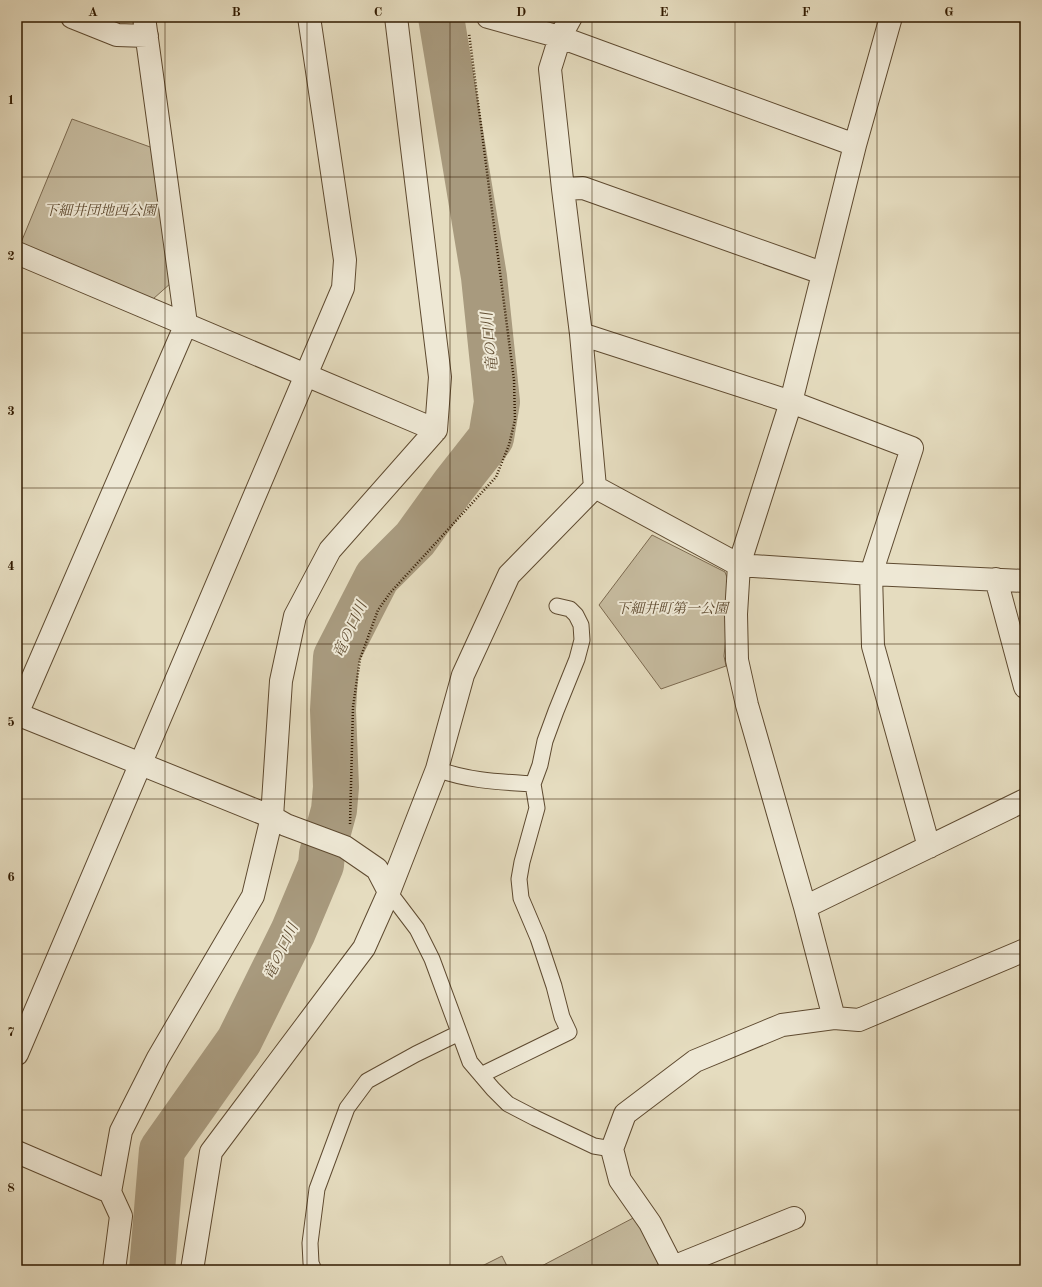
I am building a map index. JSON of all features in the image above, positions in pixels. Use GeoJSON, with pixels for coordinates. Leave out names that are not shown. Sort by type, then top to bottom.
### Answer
{"type":"FeatureCollection","features":[{"type":"Feature","properties":{"kind":"street"},"geometry":{"type":"LineString","coordinates":[[72,17],[117,35],[145,26],[186,324],[17,714],[345,847],[377,869],[389,892]]}},
{"type":"Feature","properties":{"kind":"street"},"geometry":{"type":"LineString","coordinates":[[17,1054],[343,288],[345,260],[310,17]]}},
{"type":"Feature","properties":{"kind":"street"},"geometry":{"type":"LineString","coordinates":[[114,1270],[121,1216],[110,1192],[122,1131],[158,1058],[253,896],[279,821],[281,681],[295,616],[330,550],[436,430],[440,377],[396,17]]}},
{"type":"Feature","properties":{"kind":"street"},"geometry":{"type":"LineString","coordinates":[[488,17],[560,36],[855,145]]}},
{"type":"Feature","properties":{"kind":"street"},"geometry":{"type":"LineString","coordinates":[[192,1270],[211,1152],[364,948],[389,892],[437,769],[463,675],[509,575],[595,487],[581,334],[550,69],[560,36],[571,17]]}},
{"type":"Feature","properties":{"kind":"street"},"geometry":{"type":"LineString","coordinates":[[834,1018],[805,907],[746,705],[736,660],[736,614],[739,566],[791,402],[822,273],[890,17]]}},
{"type":"Feature","properties":{"kind":"street"},"geometry":{"type":"LineString","coordinates":[[563,190],[583,188],[822,273]]}},
{"type":"Feature","properties":{"kind":"street"},"geometry":{"type":"LineString","coordinates":[[17,253],[436,430]]}},
{"type":"Feature","properties":{"kind":"street"},"geometry":{"type":"LineString","coordinates":[[581,334],[791,402],[912,448],[871,574],[872,646],[928,847]]}},
{"type":"Feature","properties":{"kind":"street"},"geometry":{"type":"LineString","coordinates":[[595,487],[739,566],[1025,581]]}},
{"type":"Feature","properties":{"kind":"street"},"geometry":{"type":"LineString","coordinates":[[996,580],[1025,687]]}},
{"type":"Feature","properties":{"kind":"street"},"geometry":{"type":"LineString","coordinates":[[805,907],[1025,800]]}},
{"type":"Feature","properties":{"kind":"street"},"geometry":{"type":"LineString","coordinates":[[794,1218],[674,1269],[650,1223],[620,1180],[612,1149],[625,1114],[695,1061],[782,1025],[834,1018],[859,1020],[1025,950]]}},
{"type":"Feature","properties":{"kind":"street"},"geometry":{"type":"LineString","coordinates":[[17,1152],[110,1192]]}},
{"type":"Feature","properties":{"kind":"lane"},"geometry":{"type":"LineString","coordinates":[[481,1075],[570,1032],[562,1017],[554,986],[538,938],[521,898],[519,879],[522,862],[537,808],[533,784],[540,765],[545,741],[577,659],[582,640],[580,626],[576,615],[570,609],[557,606]]}},
{"type":"Feature","properties":{"kind":"lane"},"geometry":{"type":"LineString","coordinates":[[437,769],[450,774],[490,781],[533,784]]}},
{"type":"Feature","properties":{"kind":"lane"},"geometry":{"type":"LineString","coordinates":[[389,892],[417,929],[432,959],[470,1062],[493,1089],[508,1104],[535,1118],[594,1146],[612,1149]]}},
{"type":"Feature","properties":{"kind":"lane"},"geometry":{"type":"LineString","coordinates":[[314,1270],[311,1263],[310,1243],[317,1189],[347,1108],[366,1081],[459,1033]]}},
{"type":"Feature","properties":{"kind":"green space","name":"下細井団地西公園"},"geometry":{"type":"Polygon","coordinates":[[[72,119],[153,148],[171,283],[153,299],[20,245],[72,119]]]}},
{"type":"Feature","properties":{"kind":"green space","name":"下細井町第一公園"},"geometry":{"type":"Polygon","coordinates":[[[652,535],[725,572],[731,588],[724,656],[726,666],[661,689],[599,605],[652,535]]]}},
{"type":"Feature","properties":{"kind":"green space"},"geometry":{"type":"Polygon","coordinates":[[[637,1216],[661,1270],[534,1270],[637,1216]]]}},
{"type":"Feature","properties":{"kind":"green space"},"geometry":{"type":"Polygon","coordinates":[[[502,1256],[509,1270],[474,1270],[502,1256]]]}},
{"type":"Feature","properties":{"kind":"waterway","name":"竜の口川"},"geometry":{"type":"LineString","coordinates":[[152,1270],[162,1150],[239,1041],[293,932],[321,865],[322,854],[334,810],[336,787],[333,710],[336,657],[377,577],[415,539],[454,485],[491,438],[497,402],[484,277],[441,17]]}}]}
